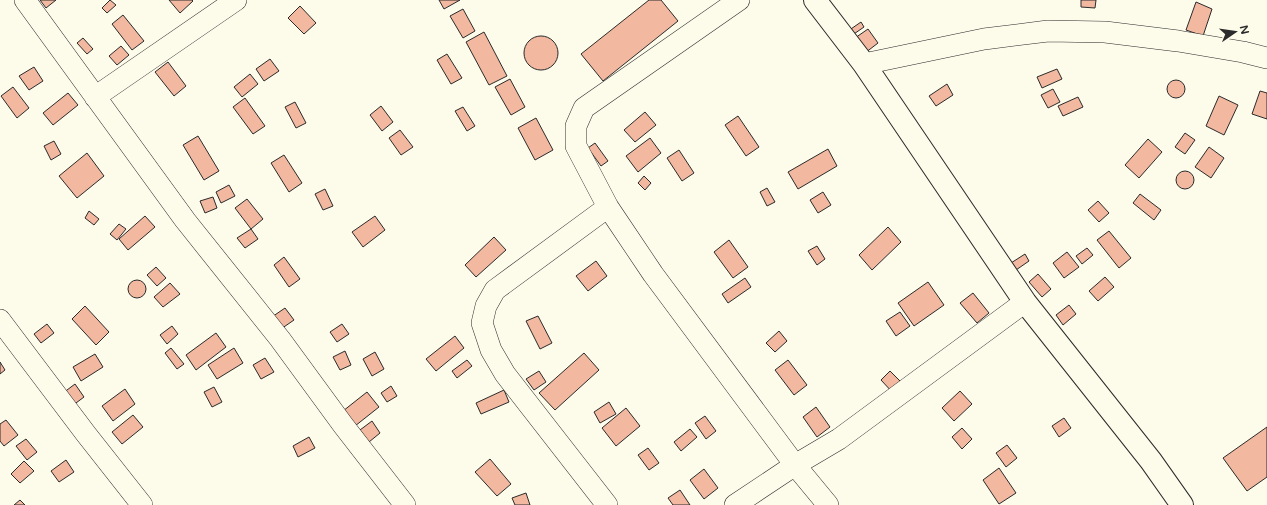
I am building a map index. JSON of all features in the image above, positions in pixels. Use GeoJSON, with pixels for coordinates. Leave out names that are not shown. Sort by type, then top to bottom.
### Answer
{"type":"FeatureCollection","features":[{"type":"Feature","properties":{"kind":"main road"},"geometry":{"type":"LineString","coordinates":[[815,0],[864,64],[1025,302],[1151,461],[1182,505]]}},
{"type":"Feature","properties":{"kind":"street"},"geometry":{"type":"LineString","coordinates":[[25,0],[185,220],[280,339],[343,425],[405,505]]}},
{"type":"Feature","properties":{"kind":"street"},"geometry":{"type":"LineString","coordinates":[[95,97],[236,0]]}},
{"type":"Feature","properties":{"kind":"street"},"geometry":{"type":"LineString","coordinates":[[739,0],[584,108],[576,126],[576,146],[608,207],[653,274],[795,465],[828,505]]}},
{"type":"Feature","properties":{"kind":"street"},"geometry":{"type":"LineString","coordinates":[[864,64],[984,39],[1048,31],[1105,32],[1178,41],[1243,52],[1267,58]]}},
{"type":"Feature","properties":{"kind":"street"},"geometry":{"type":"LineString","coordinates":[[607,505],[505,374],[491,350],[482,323],[486,306],[495,290],[608,207]]}},
{"type":"Feature","properties":{"kind":"street"},"geometry":{"type":"LineString","coordinates":[[734,505],[795,465],[839,439],[1025,302]]}},
{"type":"Feature","properties":{"kind":"street"},"geometry":{"type":"LineString","coordinates":[[0,320],[142,505]]}},
{"type":"Feature","properties":{"kind":"building"},"geometry":{"type":"Polygon","coordinates":[[[40,0],[56,0],[46,8],[40,0]]]}},
{"type":"Feature","properties":{"kind":"building"},"geometry":{"type":"Polygon","coordinates":[[[110,0],[116,5],[107,13],[102,8],[110,0]]]}},
{"type":"Feature","properties":{"kind":"building"},"geometry":{"type":"Polygon","coordinates":[[[169,0],[192,0],[193,1],[180,13],[169,0]]]}},
{"type":"Feature","properties":{"kind":"building"},"geometry":{"type":"Polygon","coordinates":[[[439,0],[460,0],[444,9],[439,0]]]}},
{"type":"Feature","properties":{"kind":"building"},"geometry":{"type":"Polygon","coordinates":[[[649,0],[661,0],[678,21],[603,81],[581,54],[649,0]]]}},
{"type":"Feature","properties":{"kind":"building"},"geometry":{"type":"Polygon","coordinates":[[[1081,0],[1096,0],[1095,8],[1081,7],[1081,0]]]}},
{"type":"Feature","properties":{"kind":"building"},"geometry":{"type":"Polygon","coordinates":[[[1196,2],[1212,9],[1203,36],[1186,30],[1196,2]]]}},
{"type":"Feature","properties":{"kind":"building"},"geometry":{"type":"Polygon","coordinates":[[[300,6],[316,23],[304,34],[288,18],[300,6]]]}},
{"type":"Feature","properties":{"kind":"building"},"geometry":{"type":"Polygon","coordinates":[[[463,9],[475,31],[463,38],[450,16],[463,9]]]}},
{"type":"Feature","properties":{"kind":"building"},"geometry":{"type":"Polygon","coordinates":[[[123,15],[144,41],[132,50],[112,24],[123,15]]]}},
{"type":"Feature","properties":{"kind":"building"},"geometry":{"type":"Polygon","coordinates":[[[861,22],[864,27],[851,36],[848,31],[861,22]]]}},
{"type":"Feature","properties":{"kind":"building"},"geometry":{"type":"Polygon","coordinates":[[[868,29],[878,43],[865,53],[855,38],[868,29]]]}},
{"type":"Feature","properties":{"kind":"building"},"geometry":{"type":"Polygon","coordinates":[[[484,32],[507,76],[489,85],[466,42],[484,32]]]}},
{"type":"Feature","properties":{"kind":"building"},"geometry":{"type":"Polygon","coordinates":[[[541,36],[547,37],[553,41],[557,47],[557,59],[553,65],[547,69],[541,70],[535,69],[529,65],[525,59],[524,53],[525,47],[529,41],[535,37],[541,36]]]}},
{"type":"Feature","properties":{"kind":"building"},"geometry":{"type":"Polygon","coordinates":[[[83,38],[93,49],[87,54],[77,43],[83,38]]]}},
{"type":"Feature","properties":{"kind":"building"},"geometry":{"type":"Polygon","coordinates":[[[121,46],[129,55],[117,65],[109,56],[121,46]]]}},
{"type":"Feature","properties":{"kind":"building"},"geometry":{"type":"Polygon","coordinates":[[[447,54],[462,78],[451,84],[437,60],[447,54]]]}},
{"type":"Feature","properties":{"kind":"building"},"geometry":{"type":"Polygon","coordinates":[[[270,59],[279,71],[264,81],[256,69],[270,59]]]}},
{"type":"Feature","properties":{"kind":"building"},"geometry":{"type":"Polygon","coordinates":[[[168,62],[186,86],[174,96],[155,72],[168,62]]]}},
{"type":"Feature","properties":{"kind":"building"},"geometry":{"type":"Polygon","coordinates":[[[34,67],[43,81],[29,90],[19,76],[34,67]]]}},
{"type":"Feature","properties":{"kind":"building"},"geometry":{"type":"Polygon","coordinates":[[[1057,69],[1062,79],[1042,88],[1037,77],[1057,69]]]}},
{"type":"Feature","properties":{"kind":"building"},"geometry":{"type":"Polygon","coordinates":[[[250,74],[258,84],[242,97],[234,87],[250,74]]]}},
{"type":"Feature","properties":{"kind":"building"},"geometry":{"type":"Polygon","coordinates":[[[510,79],[525,107],[511,115],[495,87],[510,79]]]}},
{"type":"Feature","properties":{"kind":"building"},"geometry":{"type":"Polygon","coordinates":[[[1172,80],[1180,80],[1185,85],[1183,96],[1180,98],[1172,98],[1167,93],[1167,85],[1172,80]]]}},
{"type":"Feature","properties":{"kind":"building"},"geometry":{"type":"Polygon","coordinates":[[[947,84],[953,95],[936,106],[929,96],[947,84]]]}},
{"type":"Feature","properties":{"kind":"building"},"geometry":{"type":"Polygon","coordinates":[[[13,87],[29,108],[17,118],[1,96],[13,87]]]}},
{"type":"Feature","properties":{"kind":"building"},"geometry":{"type":"Polygon","coordinates":[[[1053,89],[1060,102],[1048,108],[1041,95],[1053,89]]]}},
{"type":"Feature","properties":{"kind":"building"},"geometry":{"type":"Polygon","coordinates":[[[1260,91],[1267,93],[1267,119],[1252,114],[1260,91]]]}},
{"type":"Feature","properties":{"kind":"building"},"geometry":{"type":"Polygon","coordinates":[[[68,93],[78,105],[53,125],[43,113],[68,93]]]}},
{"type":"Feature","properties":{"kind":"building"},"geometry":{"type":"Polygon","coordinates":[[[1219,96],[1238,105],[1224,135],[1206,126],[1219,96]]]}},
{"type":"Feature","properties":{"kind":"building"},"geometry":{"type":"Polygon","coordinates":[[[1078,97],[1083,107],[1063,116],[1058,106],[1078,97]]]}},
{"type":"Feature","properties":{"kind":"building"},"geometry":{"type":"Polygon","coordinates":[[[245,98],[265,126],[253,134],[233,107],[245,98]]]}},
{"type":"Feature","properties":{"kind":"building"},"geometry":{"type":"Polygon","coordinates":[[[295,102],[306,123],[296,128],[285,107],[295,102]]]}},
{"type":"Feature","properties":{"kind":"building"},"geometry":{"type":"Polygon","coordinates":[[[381,106],[393,122],[382,131],[370,115],[381,106]]]}},
{"type":"Feature","properties":{"kind":"building"},"geometry":{"type":"Polygon","coordinates":[[[463,107],[475,126],[467,131],[455,111],[463,107]]]}},
{"type":"Feature","properties":{"kind":"building"},"geometry":{"type":"Polygon","coordinates":[[[645,112],[656,125],[635,142],[624,130],[645,112]]]}},
{"type":"Feature","properties":{"kind":"building"},"geometry":{"type":"Polygon","coordinates":[[[738,116],[759,147],[746,156],[725,125],[738,116]]]}},
{"type":"Feature","properties":{"kind":"building"},"geometry":{"type":"Polygon","coordinates":[[[536,118],[553,150],[535,160],[518,128],[536,118]]]}},
{"type":"Feature","properties":{"kind":"building"},"geometry":{"type":"Polygon","coordinates":[[[400,130],[413,147],[401,155],[389,138],[400,130]]]}},
{"type":"Feature","properties":{"kind":"building"},"geometry":{"type":"Polygon","coordinates":[[[1185,133],[1195,140],[1185,154],[1175,147],[1185,133]]]}},
{"type":"Feature","properties":{"kind":"building"},"geometry":{"type":"Polygon","coordinates":[[[198,136],[219,171],[204,180],[183,145],[198,136]]]}},
{"type":"Feature","properties":{"kind":"building"},"geometry":{"type":"Polygon","coordinates":[[[650,138],[661,153],[638,172],[626,156],[650,138]]]}},
{"type":"Feature","properties":{"kind":"building"},"geometry":{"type":"Polygon","coordinates":[[[1148,139],[1162,152],[1139,178],[1125,165],[1148,139]]]}},
{"type":"Feature","properties":{"kind":"building"},"geometry":{"type":"Polygon","coordinates":[[[54,141],[61,154],[51,160],[44,146],[54,141]]]}},
{"type":"Feature","properties":{"kind":"building"},"geometry":{"type":"Polygon","coordinates":[[[595,143],[608,161],[601,166],[588,148],[595,143]]]}},
{"type":"Feature","properties":{"kind":"building"},"geometry":{"type":"Polygon","coordinates":[[[1209,147],[1224,158],[1211,178],[1195,167],[1209,147]]]}},
{"type":"Feature","properties":{"kind":"building"},"geometry":{"type":"Polygon","coordinates":[[[828,149],[837,166],[798,189],[788,172],[828,149]]]}},
{"type":"Feature","properties":{"kind":"building"},"geometry":{"type":"Polygon","coordinates":[[[679,150],[694,173],[682,181],[667,158],[679,150]]]}},
{"type":"Feature","properties":{"kind":"building"},"geometry":{"type":"Polygon","coordinates":[[[87,153],[104,176],[77,198],[59,176],[87,153]]]}},
{"type":"Feature","properties":{"kind":"building"},"geometry":{"type":"Polygon","coordinates":[[[284,155],[302,183],[289,192],[271,163],[284,155]]]}},
{"type":"Feature","properties":{"kind":"building"},"geometry":{"type":"Polygon","coordinates":[[[1181,171],[1189,171],[1194,176],[1192,187],[1189,189],[1181,189],[1176,184],[1176,176],[1181,171]]]}},
{"type":"Feature","properties":{"kind":"building"},"geometry":{"type":"Polygon","coordinates":[[[644,176],[651,183],[645,190],[638,183],[644,176]]]}},
{"type":"Feature","properties":{"kind":"building"},"geometry":{"type":"Polygon","coordinates":[[[229,185],[235,196],[221,203],[216,192],[229,185]]]}},
{"type":"Feature","properties":{"kind":"building"},"geometry":{"type":"Polygon","coordinates":[[[767,188],[775,202],[767,206],[760,192],[767,188]]]}},
{"type":"Feature","properties":{"kind":"building"},"geometry":{"type":"Polygon","coordinates":[[[325,189],[333,206],[323,210],[315,194],[325,189]]]}},
{"type":"Feature","properties":{"kind":"building"},"geometry":{"type":"Polygon","coordinates":[[[823,192],[831,205],[818,213],[810,200],[823,192]]]}},
{"type":"Feature","properties":{"kind":"building"},"geometry":{"type":"Polygon","coordinates":[[[1140,194],[1161,210],[1154,220],[1133,203],[1140,194]]]}},
{"type":"Feature","properties":{"kind":"building"},"geometry":{"type":"Polygon","coordinates":[[[213,197],[217,208],[205,213],[200,201],[213,197]]]}},
{"type":"Feature","properties":{"kind":"building"},"geometry":{"type":"Polygon","coordinates":[[[247,199],[263,219],[251,229],[235,208],[247,199]]]}},
{"type":"Feature","properties":{"kind":"building"},"geometry":{"type":"Polygon","coordinates":[[[1098,201],[1109,213],[1099,222],[1088,210],[1098,201]]]}},
{"type":"Feature","properties":{"kind":"building"},"geometry":{"type":"Polygon","coordinates":[[[89,211],[99,219],[94,225],[85,218],[89,211]]]}},
{"type":"Feature","properties":{"kind":"building"},"geometry":{"type":"Polygon","coordinates":[[[145,216],[155,227],[128,250],[119,239],[145,216]]]}},
{"type":"Feature","properties":{"kind":"building"},"geometry":{"type":"Polygon","coordinates":[[[375,216],[385,230],[363,247],[352,232],[375,216]]]}},
{"type":"Feature","properties":{"kind":"building"},"geometry":{"type":"Polygon","coordinates":[[[119,224],[126,229],[117,240],[110,234],[119,224]]]}},
{"type":"Feature","properties":{"kind":"building"},"geometry":{"type":"Polygon","coordinates":[[[888,227],[901,242],[872,270],[859,255],[888,227]]]}},
{"type":"Feature","properties":{"kind":"building"},"geometry":{"type":"Polygon","coordinates":[[[251,229],[258,239],[245,248],[237,238],[251,229]]]}},
{"type":"Feature","properties":{"kind":"building"},"geometry":{"type":"Polygon","coordinates":[[[1109,231],[1131,258],[1119,268],[1097,240],[1109,231]]]}},
{"type":"Feature","properties":{"kind":"building"},"geometry":{"type":"Polygon","coordinates":[[[494,237],[506,250],[476,277],[465,265],[494,237]]]}},
{"type":"Feature","properties":{"kind":"building"},"geometry":{"type":"Polygon","coordinates":[[[729,240],[748,267],[733,278],[714,252],[729,240]]]}},
{"type":"Feature","properties":{"kind":"building"},"geometry":{"type":"Polygon","coordinates":[[[817,246],[825,259],[817,265],[808,251],[817,246]]]}},
{"type":"Feature","properties":{"kind":"building"},"geometry":{"type":"Polygon","coordinates":[[[1087,248],[1093,255],[1082,264],[1076,256],[1087,248]]]}},
{"type":"Feature","properties":{"kind":"building"},"geometry":{"type":"Polygon","coordinates":[[[1067,252],[1079,267],[1064,278],[1053,263],[1067,252]]]}},
{"type":"Feature","properties":{"kind":"building"},"geometry":{"type":"Polygon","coordinates":[[[1025,254],[1029,261],[1016,270],[1011,263],[1025,254]]]}},
{"type":"Feature","properties":{"kind":"building"},"geometry":{"type":"Polygon","coordinates":[[[284,257],[300,279],[289,287],[274,265],[284,257]]]}},
{"type":"Feature","properties":{"kind":"building"},"geometry":{"type":"Polygon","coordinates":[[[596,261],[607,276],[588,291],[576,276],[596,261]]]}},
{"type":"Feature","properties":{"kind":"building"},"geometry":{"type":"Polygon","coordinates":[[[156,267],[166,278],[157,286],[147,275],[156,267]]]}},
{"type":"Feature","properties":{"kind":"building"},"geometry":{"type":"Polygon","coordinates":[[[1038,274],[1051,289],[1042,297],[1029,282],[1038,274]]]}},
{"type":"Feature","properties":{"kind":"building"},"geometry":{"type":"Polygon","coordinates":[[[1105,277],[1114,287],[1098,301],[1089,291],[1105,277]]]}},
{"type":"Feature","properties":{"kind":"building"},"geometry":{"type":"Polygon","coordinates":[[[745,278],[751,287],[728,303],[722,294],[745,278]]]}},
{"type":"Feature","properties":{"kind":"building"},"geometry":{"type":"Polygon","coordinates":[[[133,280],[141,280],[146,285],[144,296],[141,298],[133,298],[128,293],[128,285],[133,280]]]}},
{"type":"Feature","properties":{"kind":"building"},"geometry":{"type":"Polygon","coordinates":[[[928,282],[944,305],[914,326],[898,303],[928,282]]]}},
{"type":"Feature","properties":{"kind":"building"},"geometry":{"type":"Polygon","coordinates":[[[170,283],[180,294],[163,307],[154,297],[170,283]]]}},
{"type":"Feature","properties":{"kind":"building"},"geometry":{"type":"Polygon","coordinates":[[[973,293],[989,313],[977,323],[960,303],[973,293]]]}},
{"type":"Feature","properties":{"kind":"building"},"geometry":{"type":"Polygon","coordinates":[[[1069,305],[1076,314],[1063,325],[1056,315],[1069,305]]]}},
{"type":"Feature","properties":{"kind":"building"},"geometry":{"type":"Polygon","coordinates":[[[85,306],[109,332],[96,345],[72,319],[85,306]]]}},
{"type":"Feature","properties":{"kind":"building"},"geometry":{"type":"Polygon","coordinates":[[[285,308],[294,320],[278,331],[269,319],[285,308]]]}},
{"type":"Feature","properties":{"kind":"building"},"geometry":{"type":"Polygon","coordinates":[[[900,312],[910,326],[896,336],[886,321],[900,312]]]}},
{"type":"Feature","properties":{"kind":"building"},"geometry":{"type":"Polygon","coordinates":[[[538,316],[552,343],[540,349],[526,321],[538,316]]]}},
{"type":"Feature","properties":{"kind":"building"},"geometry":{"type":"Polygon","coordinates":[[[47,324],[54,333],[41,343],[34,334],[47,324]]]}},
{"type":"Feature","properties":{"kind":"building"},"geometry":{"type":"Polygon","coordinates":[[[342,324],[349,334],[337,342],[330,332],[342,324]]]}},
{"type":"Feature","properties":{"kind":"building"},"geometry":{"type":"Polygon","coordinates":[[[172,326],[178,334],[167,344],[160,335],[172,326]]]}},
{"type":"Feature","properties":{"kind":"building"},"geometry":{"type":"Polygon","coordinates":[[[779,331],[787,341],[775,352],[766,343],[779,331]]]}},
{"type":"Feature","properties":{"kind":"building"},"geometry":{"type":"Polygon","coordinates":[[[216,333],[226,347],[196,370],[186,355],[216,333]]]}},
{"type":"Feature","properties":{"kind":"building"},"geometry":{"type":"Polygon","coordinates":[[[455,336],[464,348],[436,371],[426,359],[455,336]]]}},
{"type":"Feature","properties":{"kind":"building"},"geometry":{"type":"Polygon","coordinates":[[[171,348],[184,364],[177,369],[165,353],[171,348]]]}},
{"type":"Feature","properties":{"kind":"building"},"geometry":{"type":"Polygon","coordinates":[[[234,348],[243,363],[217,379],[208,365],[234,348]]]}},
{"type":"Feature","properties":{"kind":"building"},"geometry":{"type":"Polygon","coordinates":[[[345,351],[351,365],[340,370],[333,357],[345,351]]]}},
{"type":"Feature","properties":{"kind":"building"},"geometry":{"type":"Polygon","coordinates":[[[375,352],[384,369],[372,376],[363,359],[375,352]]]}},
{"type":"Feature","properties":{"kind":"building"},"geometry":{"type":"Polygon","coordinates":[[[584,353],[599,370],[555,410],[539,393],[584,353]]]}},
{"type":"Feature","properties":{"kind":"building"},"geometry":{"type":"Polygon","coordinates":[[[95,354],[103,367],[81,381],[73,367],[95,354]]]}},
{"type":"Feature","properties":{"kind":"building"},"geometry":{"type":"Polygon","coordinates":[[[265,358],[274,372],[261,379],[253,365],[265,358]]]}},
{"type":"Feature","properties":{"kind":"building"},"geometry":{"type":"Polygon","coordinates":[[[467,360],[472,366],[457,378],[452,371],[467,360]]]}},
{"type":"Feature","properties":{"kind":"building"},"geometry":{"type":"Polygon","coordinates":[[[788,360],[807,385],[794,395],[775,370],[788,360]]]}},
{"type":"Feature","properties":{"kind":"building"},"geometry":{"type":"Polygon","coordinates":[[[0,362],[5,370],[0,374],[0,362]]]}},
{"type":"Feature","properties":{"kind":"building"},"geometry":{"type":"Polygon","coordinates":[[[539,371],[546,382],[534,390],[526,379],[539,371]]]}},
{"type":"Feature","properties":{"kind":"building"},"geometry":{"type":"Polygon","coordinates":[[[890,371],[904,385],[894,394],[881,380],[890,371]]]}},
{"type":"Feature","properties":{"kind":"building"},"geometry":{"type":"Polygon","coordinates":[[[75,384],[84,397],[72,406],[63,393],[75,384]]]}},
{"type":"Feature","properties":{"kind":"building"},"geometry":{"type":"Polygon","coordinates":[[[391,386],[397,396],[387,402],[381,393],[391,386]]]}},
{"type":"Feature","properties":{"kind":"building"},"geometry":{"type":"Polygon","coordinates":[[[214,387],[222,402],[212,407],[204,392],[214,387]]]}},
{"type":"Feature","properties":{"kind":"building"},"geometry":{"type":"Polygon","coordinates":[[[125,389],[135,404],[113,421],[102,406],[125,389]]]}},
{"type":"Feature","properties":{"kind":"building"},"geometry":{"type":"Polygon","coordinates":[[[504,390],[509,402],[481,414],[476,403],[504,390]]]}},
{"type":"Feature","properties":{"kind":"building"},"geometry":{"type":"Polygon","coordinates":[[[960,391],[972,404],[954,421],[942,408],[960,391]]]}},
{"type":"Feature","properties":{"kind":"building"},"geometry":{"type":"Polygon","coordinates":[[[367,392],[379,407],[355,426],[343,411],[367,392]]]}},
{"type":"Feature","properties":{"kind":"building"},"geometry":{"type":"Polygon","coordinates":[[[609,402],[616,414],[600,423],[594,412],[609,402]]]}},
{"type":"Feature","properties":{"kind":"building"},"geometry":{"type":"Polygon","coordinates":[[[816,407],[830,427],[817,437],[803,417],[816,407]]]}},
{"type":"Feature","properties":{"kind":"building"},"geometry":{"type":"Polygon","coordinates":[[[626,408],[640,426],[616,446],[602,428],[626,408]]]}},
{"type":"Feature","properties":{"kind":"building"},"geometry":{"type":"Polygon","coordinates":[[[133,415],[143,427],[122,444],[112,432],[133,415]]]}},
{"type":"Feature","properties":{"kind":"building"},"geometry":{"type":"Polygon","coordinates":[[[705,416],[716,431],[706,439],[695,423],[705,416]]]}},
{"type":"Feature","properties":{"kind":"building"},"geometry":{"type":"Polygon","coordinates":[[[1064,418],[1071,428],[1059,437],[1052,426],[1064,418]]]}},
{"type":"Feature","properties":{"kind":"building"},"geometry":{"type":"Polygon","coordinates":[[[6,420],[18,435],[4,446],[0,441],[0,424],[6,420]]]}},
{"type":"Feature","properties":{"kind":"building"},"geometry":{"type":"Polygon","coordinates":[[[372,421],[380,433],[369,442],[360,430],[372,421]]]}},
{"type":"Feature","properties":{"kind":"building"},"geometry":{"type":"Polygon","coordinates":[[[1267,427],[1267,477],[1247,491],[1223,458],[1267,427]]]}},
{"type":"Feature","properties":{"kind":"building"},"geometry":{"type":"Polygon","coordinates":[[[962,428],[972,439],[962,449],[952,437],[962,428]]]}},
{"type":"Feature","properties":{"kind":"building"},"geometry":{"type":"Polygon","coordinates":[[[690,429],[697,437],[681,451],[674,442],[690,429]]]}},
{"type":"Feature","properties":{"kind":"building"},"geometry":{"type":"Polygon","coordinates":[[[309,437],[315,448],[298,457],[293,446],[309,437]]]}},
{"type":"Feature","properties":{"kind":"building"},"geometry":{"type":"Polygon","coordinates":[[[26,439],[37,452],[27,460],[16,446],[26,439]]]}},
{"type":"Feature","properties":{"kind":"building"},"geometry":{"type":"Polygon","coordinates":[[[1007,445],[1017,458],[1006,467],[996,453],[1007,445]]]}},
{"type":"Feature","properties":{"kind":"building"},"geometry":{"type":"Polygon","coordinates":[[[648,448],[659,463],[649,470],[638,455],[648,448]]]}},
{"type":"Feature","properties":{"kind":"building"},"geometry":{"type":"Polygon","coordinates":[[[490,459],[511,484],[497,496],[475,472],[490,459]]]}},
{"type":"Feature","properties":{"kind":"building"},"geometry":{"type":"Polygon","coordinates":[[[66,460],[74,472],[59,482],[51,471],[66,460]]]}},
{"type":"Feature","properties":{"kind":"building"},"geometry":{"type":"Polygon","coordinates":[[[24,461],[34,471],[20,483],[11,474],[24,461]]]}},
{"type":"Feature","properties":{"kind":"building"},"geometry":{"type":"Polygon","coordinates":[[[999,468],[1016,493],[999,504],[983,480],[999,468]]]}},
{"type":"Feature","properties":{"kind":"building"},"geometry":{"type":"Polygon","coordinates":[[[704,469],[718,488],[704,499],[690,480],[704,469]]]}},
{"type":"Feature","properties":{"kind":"building"},"geometry":{"type":"Polygon","coordinates":[[[680,490],[690,505],[673,505],[668,498],[680,490]]]}},
{"type":"Feature","properties":{"kind":"building"},"geometry":{"type":"Polygon","coordinates":[[[526,493],[530,505],[515,505],[512,498],[526,493]]]}},
{"type":"Feature","properties":{"kind":"building"},"geometry":{"type":"Polygon","coordinates":[[[20,500],[25,505],[14,505],[20,500]]]}}]}
